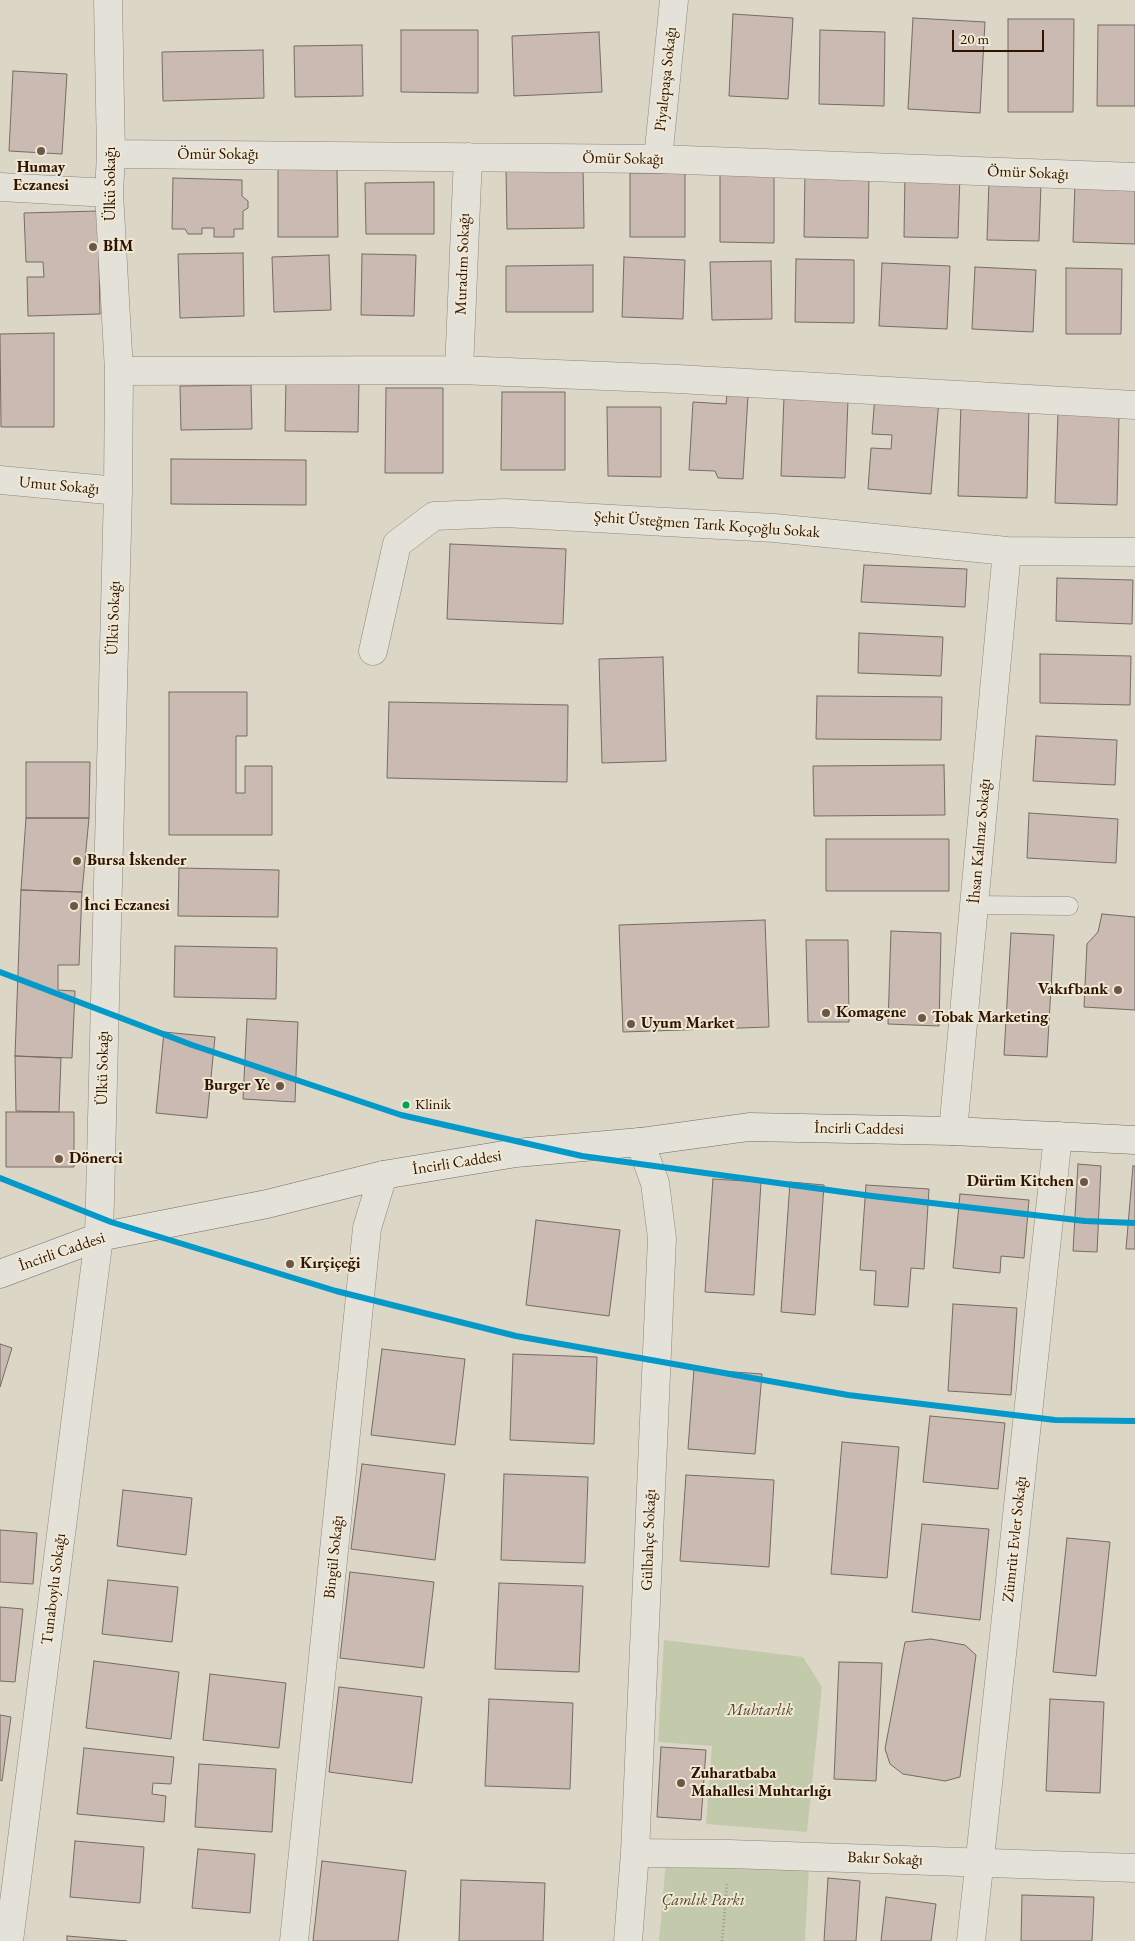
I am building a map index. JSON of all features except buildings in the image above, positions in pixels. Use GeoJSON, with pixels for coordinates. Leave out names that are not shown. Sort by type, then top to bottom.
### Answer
{"type":"FeatureCollection","features":[{"type":"Feature","properties":{"kind":"street","name":"Ülkü Sokağı"},"geometry":{"type":"LineString","coordinates":[[99,1237],[118,491],[119,371],[109,193],[111,154],[108,0]]}},
{"type":"Feature","properties":{"kind":"street","name":"Piyalepaşa Sokağı"},"geometry":{"type":"LineString","coordinates":[[658,159],[674,0]]}},
{"type":"Feature","properties":{"kind":"street","name":"Ömür Sokağı"},"geometry":{"type":"LineString","coordinates":[[111,154],[658,159],[1135,177]]}},
{"type":"Feature","properties":{"kind":"street","name":"Muradım Sokağı"},"geometry":{"type":"LineString","coordinates":[[459,370],[468,157]]}},
{"type":"Feature","properties":{"kind":"street"},"geometry":{"type":"LineString","coordinates":[[0,187],[109,193]]}},
{"type":"Feature","properties":{"kind":"street"},"geometry":{"type":"LineString","coordinates":[[119,371],[459,370],[688,380],[1135,405]]}},
{"type":"Feature","properties":{"kind":"street","name":"Umut Sokağı"},"geometry":{"type":"LineString","coordinates":[[0,480],[118,491]]}},
{"type":"Feature","properties":{"kind":"street","name":"Şehit Üsteğmen Tarık Koçoğlu Sokak"},"geometry":{"type":"LineString","coordinates":[[374,651],[397,544],[434,516],[505,513],[754,527],[1007,550],[1135,552]]}},
{"type":"Feature","properties":{"kind":"street","name":"İhsan Kalmaz Sokağı"},"geometry":{"type":"LineString","coordinates":[[953,1131],[1007,550]]}},
{"type":"Feature","properties":{"kind":"street","name":"İncirli Caddesi"},"geometry":{"type":"LineString","coordinates":[[0,1274],[99,1237],[267,1204],[383,1175],[516,1153],[640,1142],[749,1127],[953,1131],[1135,1140]]}},
{"type":"Feature","properties":{"kind":"street","name":"Zümrüt Evler Sokağı"},"geometry":{"type":"LineString","coordinates":[[971,1941],[1058,1136]]}},
{"type":"Feature","properties":{"kind":"street","name":"Gülbahçe Sokağı"},"geometry":{"type":"LineString","coordinates":[[628,1941],[635,1853],[662,1238],[655,1183],[640,1142]]}},
{"type":"Feature","properties":{"kind":"street","name":"Bingül Sokağı"},"geometry":{"type":"LineString","coordinates":[[294,1941],[367,1228],[383,1175]]}},
{"type":"Feature","properties":{"kind":"street","name":"Tunaboylu Sokağı"},"geometry":{"type":"LineString","coordinates":[[8,1941],[99,1237]]}},
{"type":"Feature","properties":{"kind":"street","name":"Bakır Sokağı"},"geometry":{"type":"LineString","coordinates":[[635,1853],[730,1854],[1135,1868]]}},
{"type":"Feature","properties":{"kind":"lane"},"geometry":{"type":"LineString","coordinates":[[974,905],[1069,906]]}},
{"type":"Feature","properties":{"kind":"path"},"geometry":{"type":"LineString","coordinates":[[722,1941],[730,1854]]}},
{"type":"Feature","properties":{"kind":"green space","name":"Muhtarlık"},"geometry":{"type":"Polygon","coordinates":[[[664,1640],[803,1657],[822,1687],[807,1832],[706,1824],[712,1746],[658,1742],[664,1640]]]}},
{"type":"Feature","properties":{"kind":"green space","name":"Çamlık Parkı"},"geometry":{"type":"Polygon","coordinates":[[[666,1860],[809,1866],[805,1941],[659,1941],[666,1860]]]}},
{"type":"Feature","properties":{"kind":"transit line"},"geometry":{"type":"LineString","coordinates":[[0,972],[192,1045],[401,1115],[582,1156],[872,1196],[1085,1221],[1135,1223]]}},
{"type":"Feature","properties":{"kind":"transit line"},"geometry":{"type":"LineString","coordinates":[[0,1178],[111,1222],[336,1291],[516,1336],[848,1395],[1055,1420],[1135,1421]]}},
{"type":"Feature","properties":{"kind":"place","name":"Humay Eczanesi"},"geometry":{"type":"Point","coordinates":[41,151]}},
{"type":"Feature","properties":{"kind":"place","name":"BİM"},"geometry":{"type":"Point","coordinates":[93,247]}},
{"type":"Feature","properties":{"kind":"place","name":"Bursa İskender"},"geometry":{"type":"Point","coordinates":[77,861]}},
{"type":"Feature","properties":{"kind":"place","name":"İnci Eczanesi"},"geometry":{"type":"Point","coordinates":[74,906]}},
{"type":"Feature","properties":{"kind":"place","name":"Vakıfbank"},"geometry":{"type":"Point","coordinates":[1118,990]}},
{"type":"Feature","properties":{"kind":"place","name":"Komagene"},"geometry":{"type":"Point","coordinates":[826,1013]}},
{"type":"Feature","properties":{"kind":"place","name":"Tobak Marketing"},"geometry":{"type":"Point","coordinates":[922,1018]}},
{"type":"Feature","properties":{"kind":"place","name":"Uyum Market"},"geometry":{"type":"Point","coordinates":[631,1024]}},
{"type":"Feature","properties":{"kind":"place","name":"Burger Ye"},"geometry":{"type":"Point","coordinates":[280,1086]}},
{"type":"Feature","properties":{"kind":"place","name":"Klinik"},"geometry":{"type":"Point","coordinates":[406,1105]}},
{"type":"Feature","properties":{"kind":"place","name":"Dönerci"},"geometry":{"type":"Point","coordinates":[59,1159]}},
{"type":"Feature","properties":{"kind":"place","name":"Dürüm Kitchen"},"geometry":{"type":"Point","coordinates":[1084,1182]}},
{"type":"Feature","properties":{"kind":"place","name":"Kırçiçeği"},"geometry":{"type":"Point","coordinates":[290,1264]}},
{"type":"Feature","properties":{"kind":"place","name":"Zuharatbaba Mahallesi Muhtarlığı"},"geometry":{"type":"Point","coordinates":[681,1783]}}]}
